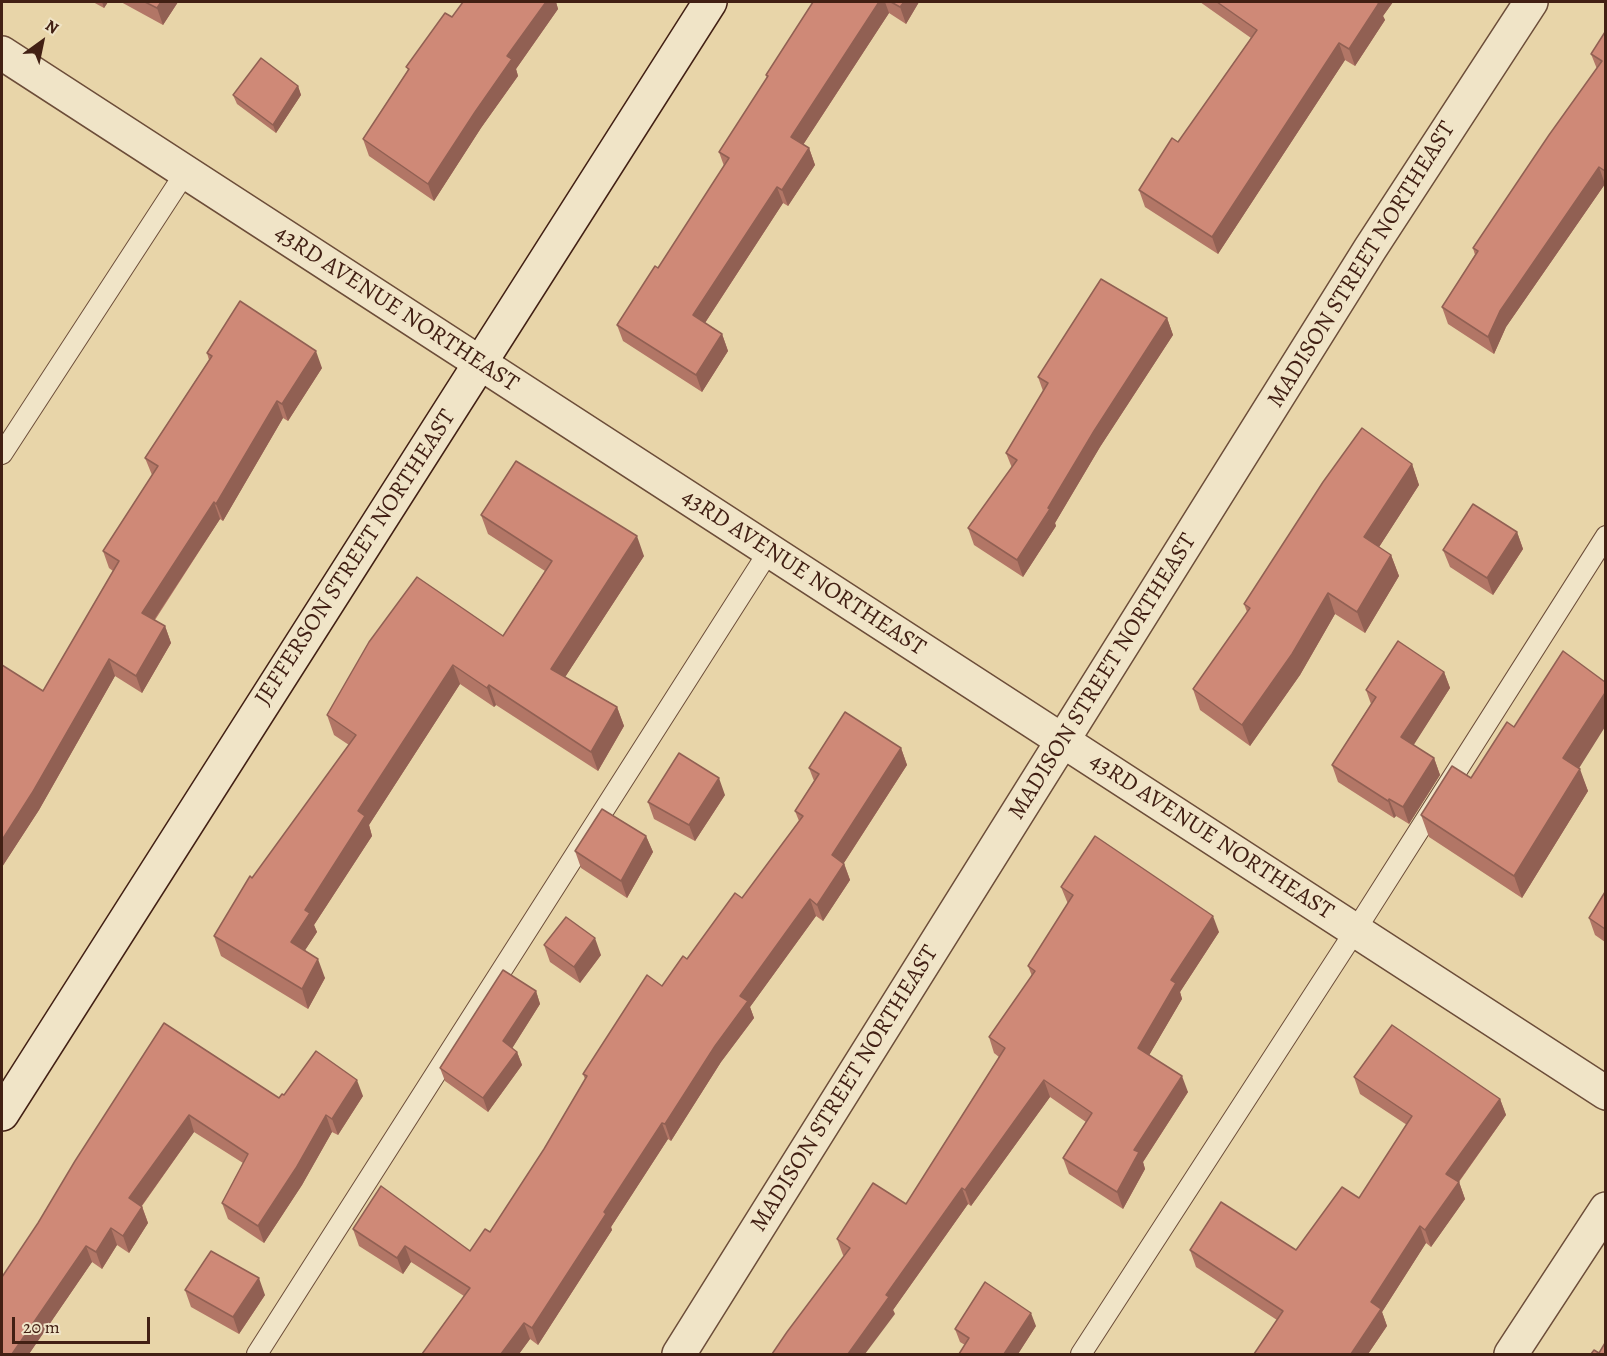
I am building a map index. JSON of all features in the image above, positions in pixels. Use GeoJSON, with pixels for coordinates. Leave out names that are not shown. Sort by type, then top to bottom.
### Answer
{"type":"FeatureCollection","features":[{"type":"Feature","properties":{"kind":"street","name":"JEFFERSON STREET NORTHEAST"},"geometry":{"type":"LineString","coordinates":[[2,1114],[710,2]]}},
{"type":"Feature","properties":{"kind":"street","name":"MADISON STREET NORTHEAST"},"geometry":{"type":"LineString","coordinates":[[679,1354],[1370,249],[1531,2]]}},
{"type":"Feature","properties":{"kind":"street","name":"43RD AVENUE NORTHEAST"},"geometry":{"type":"LineString","coordinates":[[2,53],[1605,1093]]}},
{"type":"Feature","properties":{"kind":"street"},"geometry":{"type":"LineString","coordinates":[[1511,1354],[1605,1209]]}},
{"type":"Feature","properties":{"kind":"lane"},"geometry":{"type":"LineString","coordinates":[[2,454],[185,173]]}},
{"type":"Feature","properties":{"kind":"lane"},"geometry":{"type":"LineString","coordinates":[[1081,1354],[1355,931],[1605,536]]}},
{"type":"Feature","properties":{"kind":"lane"},"geometry":{"type":"LineString","coordinates":[[256,1354],[769,551]]}},
{"type":"Feature","properties":{"kind":"building"},"geometry":{"type":"Polygon","coordinates":[[[145,2],[161,2],[157,8],[145,2]]]}},
{"type":"Feature","properties":{"kind":"building"},"geometry":{"type":"Polygon","coordinates":[[[463,2],[546,2],[507,56],[512,59],[428,184],[363,139],[409,69],[406,67],[445,13],[452,17],[463,2]]]}},
{"type":"Feature","properties":{"kind":"building"},"geometry":{"type":"Polygon","coordinates":[[[813,2],[879,2],[791,137],[809,148],[782,190],[777,187],[693,315],[722,334],[696,375],[617,325],[655,266],[658,268],[729,158],[719,152],[813,2]]]}},
{"type":"Feature","properties":{"kind":"building"},"geometry":{"type":"Polygon","coordinates":[[[891,2],[904,2],[900,7],[891,2]]]}},
{"type":"Feature","properties":{"kind":"building"},"geometry":{"type":"Polygon","coordinates":[[[1217,2],[1379,3],[1349,49],[1339,43],[1212,237],[1139,190],[1172,138],[1178,142],[1257,30],[1217,2]]]}},
{"type":"Feature","properties":{"kind":"building"},"geometry":{"type":"Polygon","coordinates":[[[1605,32],[1605,171],[1599,167],[1500,311],[1488,337],[1442,307],[1478,251],[1473,248],[1602,61],[1591,54],[1605,32]]]}},
{"type":"Feature","properties":{"kind":"building"},"geometry":{"type":"Polygon","coordinates":[[[261,58],[298,86],[273,125],[233,95],[261,58]]]}},
{"type":"Feature","properties":{"kind":"building"},"geometry":{"type":"Polygon","coordinates":[[[1101,279],[1167,318],[1094,431],[1048,508],[1050,509],[1017,560],[968,528],[1017,460],[1006,453],[1048,383],[1038,377],[1101,279]]]}},
{"type":"Feature","properties":{"kind":"building"},"geometry":{"type":"Polygon","coordinates":[[[240,301],[316,351],[282,404],[277,401],[216,504],[214,502],[142,613],[165,626],[136,676],[109,659],[32,793],[2,840],[2,665],[43,691],[119,561],[103,551],[158,466],[145,458],[212,356],[207,353],[240,301]]]}},
{"type":"Feature","properties":{"kind":"building"},"geometry":{"type":"Polygon","coordinates":[[[1362,428],[1412,464],[1364,537],[1391,555],[1357,612],[1328,593],[1292,654],[1242,725],[1193,689],[1250,608],[1244,604],[1323,482],[1362,428]]]}},
{"type":"Feature","properties":{"kind":"building"},"geometry":{"type":"Polygon","coordinates":[[[516,461],[637,536],[551,669],[617,707],[591,752],[489,685],[487,688],[453,665],[358,811],[365,816],[305,910],[310,913],[291,942],[318,959],[302,989],[214,936],[250,876],[252,878],[356,735],[327,715],[369,642],[417,577],[503,636],[552,561],[481,515],[516,461]]]}},
{"type":"Feature","properties":{"kind":"building"},"geometry":{"type":"Polygon","coordinates":[[[1473,504],[1517,532],[1487,578],[1443,550],[1473,504]]]}},
{"type":"Feature","properties":{"kind":"building"},"geometry":{"type":"Polygon","coordinates":[[[1398,641],[1444,672],[1401,737],[1434,758],[1403,807],[1389,799],[1388,801],[1332,765],[1376,697],[1366,690],[1398,641]]]}},
{"type":"Feature","properties":{"kind":"building"},"geometry":{"type":"Polygon","coordinates":[[[1563,651],[1605,682],[1605,693],[1563,758],[1580,769],[1514,876],[1421,815],[1452,766],[1471,778],[1507,722],[1514,727],[1563,651]]]}},
{"type":"Feature","properties":{"kind":"building"},"geometry":{"type":"Polygon","coordinates":[[[845,712],[901,748],[832,855],[844,864],[817,905],[810,899],[740,996],[748,1001],[715,1046],[665,1124],[662,1123],[532,1328],[524,1323],[501,1354],[422,1354],[470,1288],[405,1246],[397,1258],[353,1229],[381,1186],[470,1251],[485,1229],[490,1232],[544,1149],[587,1076],[583,1074],[647,975],[662,986],[683,956],[687,959],[735,893],[742,898],[803,816],[795,811],[819,774],[809,768],[845,712]]]}},
{"type":"Feature","properties":{"kind":"building"},"geometry":{"type":"Polygon","coordinates":[[[679,753],[719,778],[689,825],[648,802],[679,753]]]}},
{"type":"Feature","properties":{"kind":"building"},"geometry":{"type":"Polygon","coordinates":[[[602,809],[646,836],[621,881],[575,851],[602,809]]]}},
{"type":"Feature","properties":{"kind":"building"},"geometry":{"type":"Polygon","coordinates":[[[1095,836],[1213,916],[1171,980],[1176,983],[1138,1048],[1182,1076],[1134,1150],[1139,1152],[1117,1192],[1063,1158],[1092,1113],[1044,1080],[965,1190],[962,1188],[886,1295],[889,1297],[848,1354],[772,1354],[850,1248],[837,1239],[873,1183],[906,1204],[1005,1048],[989,1037],[1035,971],[1028,966],[1073,895],[1061,887],[1095,836]]]}},
{"type":"Feature","properties":{"kind":"building"},"geometry":{"type":"Polygon","coordinates":[[[1605,892],[1605,929],[1589,918],[1605,892]]]}},
{"type":"Feature","properties":{"kind":"building"},"geometry":{"type":"Polygon","coordinates":[[[566,917],[595,938],[574,967],[544,945],[566,917]]]}},
{"type":"Feature","properties":{"kind":"building"},"geometry":{"type":"Polygon","coordinates":[[[503,970],[536,991],[503,1041],[517,1052],[483,1098],[440,1068],[503,970]]]}},
{"type":"Feature","properties":{"kind":"building"},"geometry":{"type":"Polygon","coordinates":[[[164,1023],[279,1098],[282,1094],[284,1095],[316,1051],[357,1080],[332,1119],[326,1115],[296,1168],[258,1226],[222,1203],[248,1154],[189,1115],[129,1198],[142,1207],[123,1236],[111,1228],[96,1252],[86,1246],[12,1354],[2,1354],[2,1277],[164,1023]]]}},
{"type":"Feature","properties":{"kind":"building"},"geometry":{"type":"Polygon","coordinates":[[[1392,1025],[1500,1099],[1446,1174],[1459,1182],[1425,1230],[1420,1226],[1371,1302],[1381,1309],[1351,1354],[1254,1354],[1283,1311],[1190,1250],[1221,1202],[1296,1250],[1342,1187],[1359,1198],[1412,1116],[1354,1077],[1392,1025]]]}},
{"type":"Feature","properties":{"kind":"building"},"geometry":{"type":"Polygon","coordinates":[[[211,1251],[259,1278],[233,1317],[185,1290],[211,1251]]]}},
{"type":"Feature","properties":{"kind":"building"},"geometry":{"type":"Polygon","coordinates":[[[985,1282],[1031,1313],[1004,1354],[959,1354],[969,1338],[955,1329],[985,1282]]]}},
{"type":"Feature","properties":{"kind":"building"},"geometry":{"type":"Polygon","coordinates":[[[1605,1343],[1605,1354],[1591,1354],[1594,1350],[1599,1353],[1605,1343]]]}}]}
